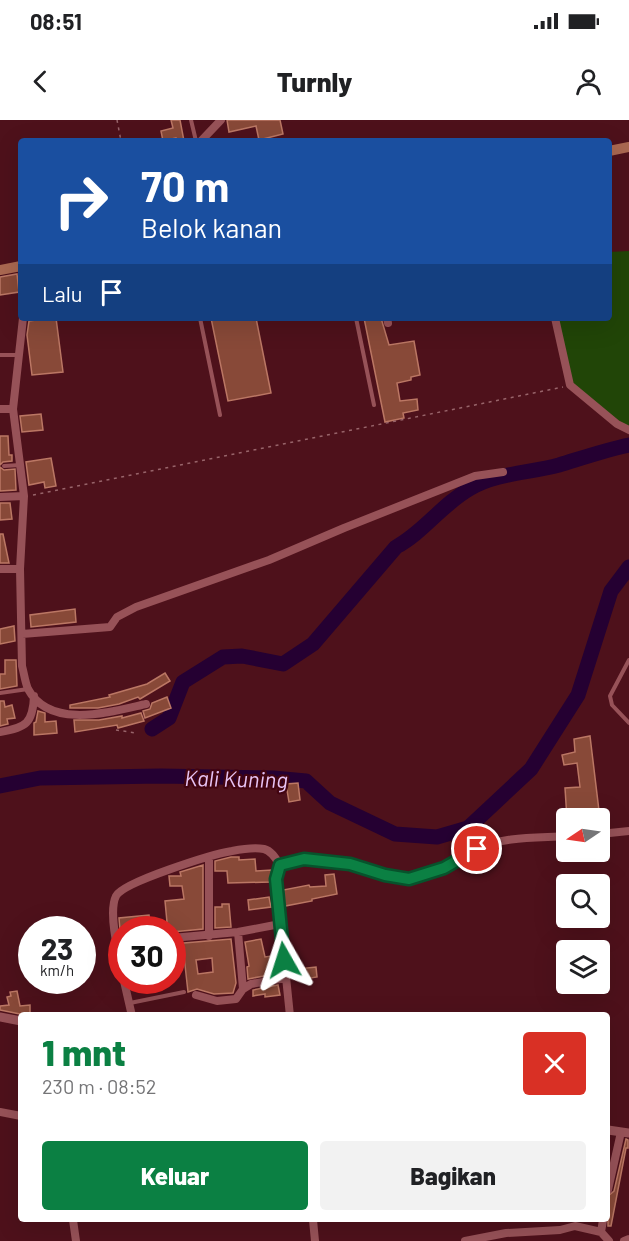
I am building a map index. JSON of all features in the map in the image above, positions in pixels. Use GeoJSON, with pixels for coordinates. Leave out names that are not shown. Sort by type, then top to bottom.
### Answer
{"type":"FeatureCollection","features":[{"type":"Feature","properties":{"kind":"main road"},"geometry":{"type":"LineString","coordinates":[[612,150],[629,147]]}},
{"type":"Feature","properties":{"kind":"main road"},"geometry":{"type":"LineString","coordinates":[[0,270],[18,267]]}},
{"type":"Feature","properties":{"kind":"street"},"geometry":{"type":"LineString","coordinates":[[204,138],[221,120]]}},
{"type":"Feature","properties":{"kind":"street"},"geometry":{"type":"LineString","coordinates":[[0,732],[22,727],[29,721],[34,706],[22,666],[20,569],[24,496],[13,409],[23,321]]}},
{"type":"Feature","properties":{"kind":"street"},"geometry":{"type":"LineString","coordinates":[[556,321],[570,385],[617,424],[629,430]]}},
{"type":"Feature","properties":{"kind":"street"},"geometry":{"type":"LineString","coordinates":[[0,409],[13,409]]}},
{"type":"Feature","properties":{"kind":"street"},"geometry":{"type":"LineString","coordinates":[[22,634],[110,627],[117,617],[136,607],[278,557],[475,476],[503,472]]}},
{"type":"Feature","properties":{"kind":"street"},"geometry":{"type":"LineString","coordinates":[[0,497],[24,496]]}},
{"type":"Feature","properties":{"kind":"street"},"geometry":{"type":"LineString","coordinates":[[0,569],[20,569]]}},
{"type":"Feature","properties":{"kind":"street"},"geometry":{"type":"LineString","coordinates":[[31,693],[48,708],[60,714],[73,715],[117,710],[146,704]]}},
{"type":"Feature","properties":{"kind":"street"},"geometry":{"type":"LineString","coordinates":[[610,833],[629,831]]}},
{"type":"Feature","properties":{"kind":"street"},"geometry":{"type":"LineString","coordinates":[[280,865],[304,859],[350,864],[385,875],[409,879],[432,873],[477,849],[495,843],[522,838],[556,836]]}},
{"type":"Feature","properties":{"kind":"street"},"geometry":{"type":"LineString","coordinates":[[116,916],[117,894],[125,887],[209,857],[232,851],[264,849],[270,851],[280,865]]}},
{"type":"Feature","properties":{"kind":"street"},"geometry":{"type":"LineString","coordinates":[[209,857],[209,936]]}},
{"type":"Feature","properties":{"kind":"street"},"geometry":{"type":"LineString","coordinates":[[280,865],[276,879],[290,1012]]}},
{"type":"Feature","properties":{"kind":"street"},"geometry":{"type":"LineString","coordinates":[[186,937],[238,932],[280,924]]}},
{"type":"Feature","properties":{"kind":"street"},"geometry":{"type":"LineString","coordinates":[[238,932],[243,989]]}},
{"type":"Feature","properties":{"kind":"street"},"geometry":{"type":"LineString","coordinates":[[196,995],[217,1001],[236,999],[243,989],[251,984],[286,978]]}},
{"type":"Feature","properties":{"kind":"street"},"geometry":{"type":"LineString","coordinates":[[127,994],[131,1012]]}},
{"type":"Feature","properties":{"kind":"street"},"geometry":{"type":"LineString","coordinates":[[0,1017],[18,1021]]}},
{"type":"Feature","properties":{"kind":"street"},"geometry":{"type":"LineString","coordinates":[[0,1112],[18,1115]]}},
{"type":"Feature","properties":{"kind":"street"},"geometry":{"type":"LineString","coordinates":[[610,1130],[625,1133],[610,1183]]}},
{"type":"Feature","properties":{"kind":"street"},"geometry":{"type":"LineString","coordinates":[[73,1222],[76,1241]]}},
{"type":"Feature","properties":{"kind":"street"},"geometry":{"type":"LineString","coordinates":[[313,1222],[315,1241]]}},
{"type":"Feature","properties":{"kind":"street"},"geometry":{"type":"LineString","coordinates":[[601,1232],[603,1222]]}},
{"type":"Feature","properties":{"kind":"street"},"geometry":{"type":"LineString","coordinates":[[465,1241],[506,1233],[560,1230],[575,1226],[601,1232],[609,1241]]}},
{"type":"Feature","properties":{"kind":"street"},"geometry":{"type":"LineString","coordinates":[[624,1241],[629,1239]]}},
{"type":"Feature","properties":{"kind":"lane"},"geometry":{"type":"LineString","coordinates":[[191,120],[195,138]]}},
{"type":"Feature","properties":{"kind":"lane"},"geometry":{"type":"LineString","coordinates":[[201,321],[220,415]]}},
{"type":"Feature","properties":{"kind":"lane"},"geometry":{"type":"LineString","coordinates":[[357,321],[374,405]]}},
{"type":"Feature","properties":{"kind":"lane"},"geometry":{"type":"LineString","coordinates":[[0,355],[18,355]]}},
{"type":"Feature","properties":{"kind":"lane"},"geometry":{"type":"LineString","coordinates":[[4,466],[20,465]]}},
{"type":"Feature","properties":{"kind":"lane"},"geometry":{"type":"LineString","coordinates":[[629,660],[609,696],[612,705],[629,723]]}},
{"type":"Feature","properties":{"kind":"lane"},"geometry":{"type":"LineString","coordinates":[[0,693],[31,693]]}},
{"type":"Feature","properties":{"kind":"lane"},"geometry":{"type":"LineString","coordinates":[[129,1003],[174,994]]}},
{"type":"Feature","properties":{"kind":"path"},"geometry":{"type":"LineString","coordinates":[[117,120],[120,138]]}},
{"type":"Feature","properties":{"kind":"path"},"geometry":{"type":"LineString","coordinates":[[24,496],[570,385]]}},
{"type":"Feature","properties":{"kind":"path"},"geometry":{"type":"LineString","coordinates":[[116,730],[136,733]]}},
{"type":"Feature","properties":{"kind":"green space"},"geometry":{"type":"Polygon","coordinates":[[[629,251],[629,428],[570,385],[556,321],[612,321],[612,252],[629,251]]]}},
{"type":"Feature","properties":{"kind":"building"},"geometry":{"type":"Polygon","coordinates":[[[171,120],[180,120],[183,138],[162,138],[161,131],[173,128],[171,120]]]}},
{"type":"Feature","properties":{"kind":"building"},"geometry":{"type":"Polygon","coordinates":[[[227,120],[280,120],[283,134],[259,138],[256,126],[229,132],[227,120]]]}},
{"type":"Feature","properties":{"kind":"building"},"geometry":{"type":"Polygon","coordinates":[[[17,274],[18,292],[0,295],[0,277],[17,274]]]}},
{"type":"Feature","properties":{"kind":"building"},"geometry":{"type":"Polygon","coordinates":[[[29,321],[56,321],[63,372],[32,375],[27,335],[29,321]]]}},
{"type":"Feature","properties":{"kind":"building"},"geometry":{"type":"Polygon","coordinates":[[[212,321],[257,321],[271,393],[228,401],[212,321]]]}},
{"type":"Feature","properties":{"kind":"building"},"geometry":{"type":"Polygon","coordinates":[[[365,321],[382,321],[389,345],[414,341],[420,375],[397,383],[400,401],[417,399],[418,410],[403,413],[404,418],[385,422],[365,321]]]}},
{"type":"Feature","properties":{"kind":"building"},"geometry":{"type":"Polygon","coordinates":[[[41,414],[43,430],[22,432],[20,416],[41,414]]]}},
{"type":"Feature","properties":{"kind":"building"},"geometry":{"type":"Polygon","coordinates":[[[0,436],[8,436],[9,455],[12,455],[12,461],[3,462],[0,465],[0,436]]]}},
{"type":"Feature","properties":{"kind":"building"},"geometry":{"type":"Polygon","coordinates":[[[51,458],[56,486],[45,488],[44,482],[29,485],[26,462],[51,458]]]}},
{"type":"Feature","properties":{"kind":"building"},"geometry":{"type":"Polygon","coordinates":[[[0,467],[4,470],[15,469],[16,490],[0,491],[0,467]]]}},
{"type":"Feature","properties":{"kind":"building"},"geometry":{"type":"Polygon","coordinates":[[[0,503],[10,503],[12,519],[0,520],[0,503]]]}},
{"type":"Feature","properties":{"kind":"building"},"geometry":{"type":"Polygon","coordinates":[[[0,534],[3,534],[9,563],[0,563],[0,534]]]}},
{"type":"Feature","properties":{"kind":"building"},"geometry":{"type":"Polygon","coordinates":[[[75,609],[76,622],[31,627],[30,615],[75,609]]]}},
{"type":"Feature","properties":{"kind":"building"},"geometry":{"type":"Polygon","coordinates":[[[14,626],[15,641],[0,644],[0,629],[14,626]]]}},
{"type":"Feature","properties":{"kind":"building"},"geometry":{"type":"Polygon","coordinates":[[[5,660],[16,660],[17,686],[0,689],[0,674],[5,674],[5,660]]]}},
{"type":"Feature","properties":{"kind":"building"},"geometry":{"type":"Polygon","coordinates":[[[165,673],[170,681],[140,699],[138,697],[98,708],[70,708],[70,705],[110,697],[109,695],[147,684],[165,673]]]}},
{"type":"Feature","properties":{"kind":"building"},"geometry":{"type":"Polygon","coordinates":[[[167,697],[171,708],[145,718],[143,711],[150,709],[152,703],[167,697]]]}},
{"type":"Feature","properties":{"kind":"building"},"geometry":{"type":"Polygon","coordinates":[[[0,701],[4,701],[5,707],[12,705],[15,718],[7,719],[8,724],[0,726],[0,701]]]}},
{"type":"Feature","properties":{"kind":"building"},"geometry":{"type":"Polygon","coordinates":[[[38,711],[45,713],[45,722],[56,721],[57,733],[34,735],[34,723],[38,711]]]}},
{"type":"Feature","properties":{"kind":"building"},"geometry":{"type":"Polygon","coordinates":[[[141,713],[144,721],[118,728],[117,725],[75,732],[74,720],[99,720],[122,716],[122,718],[141,713]]]}},
{"type":"Feature","properties":{"kind":"building"},"geometry":{"type":"Polygon","coordinates":[[[590,736],[599,808],[566,808],[565,788],[580,787],[577,763],[564,765],[562,755],[575,752],[574,739],[590,736]]]}},
{"type":"Feature","properties":{"kind":"building"},"geometry":{"type":"Polygon","coordinates":[[[298,783],[300,800],[289,802],[286,784],[298,783]]]}},
{"type":"Feature","properties":{"kind":"building"},"geometry":{"type":"Polygon","coordinates":[[[239,857],[239,860],[255,859],[256,871],[272,870],[270,882],[228,883],[227,871],[215,871],[215,861],[239,857]]]}},
{"type":"Feature","properties":{"kind":"building"},"geometry":{"type":"Polygon","coordinates":[[[203,865],[203,929],[186,931],[186,916],[166,916],[165,901],[184,899],[182,886],[170,886],[169,876],[181,876],[180,872],[203,865]]]}},
{"type":"Feature","properties":{"kind":"building"},"geometry":{"type":"Polygon","coordinates":[[[334,874],[337,894],[285,906],[283,890],[309,885],[310,887],[326,886],[325,875],[334,874]]]}},
{"type":"Feature","properties":{"kind":"building"},"geometry":{"type":"Polygon","coordinates":[[[269,897],[271,907],[249,910],[248,900],[269,897]]]}},
{"type":"Feature","properties":{"kind":"building"},"geometry":{"type":"Polygon","coordinates":[[[222,904],[229,904],[231,927],[215,928],[215,907],[222,907],[222,904]]]}},
{"type":"Feature","properties":{"kind":"building"},"geometry":{"type":"Polygon","coordinates":[[[231,939],[236,983],[233,993],[214,994],[197,989],[188,992],[186,943],[231,939]],[[212,958],[196,960],[198,974],[213,972],[212,958]]]}},
{"type":"Feature","properties":{"kind":"building"},"geometry":{"type":"Polygon","coordinates":[[[261,939],[265,957],[278,955],[280,973],[248,979],[247,967],[249,966],[245,942],[261,939]]]}},
{"type":"Feature","properties":{"kind":"building"},"geometry":{"type":"Polygon","coordinates":[[[316,967],[317,977],[299,980],[298,969],[316,967]]]}},
{"type":"Feature","properties":{"kind":"building"},"geometry":{"type":"Polygon","coordinates":[[[278,985],[280,995],[253,996],[253,990],[278,985]]]}},
{"type":"Feature","properties":{"kind":"building"},"geometry":{"type":"Polygon","coordinates":[[[17,991],[20,1006],[30,1005],[30,1012],[18,1014],[0,1010],[0,1006],[9,1005],[7,997],[11,996],[10,992],[17,991]]]}},
{"type":"Feature","properties":{"kind":"building"},"geometry":{"type":"Polygon","coordinates":[[[626,1139],[628,1148],[626,1148],[611,1226],[608,1226],[610,1194],[614,1191],[626,1139]]]}},
{"type":"Feature","properties":{"kind":"waterway"},"geometry":{"type":"LineString","coordinates":[[152,729],[169,718],[183,682],[223,657],[242,656],[283,664],[313,644],[396,547],[471,488],[503,476],[548,468],[629,445]]}},
{"type":"Feature","properties":{"kind":"waterway","name":"Kali Kuning"},"geometry":{"type":"LineString","coordinates":[[0,786],[40,778],[161,776],[273,778],[306,781],[330,803],[395,834],[437,837],[468,828],[531,769],[578,695],[611,591],[629,567]]}},
{"type":"Feature","properties":{"kind":"route"},"geometry":{"type":"LineString","coordinates":[[284,960],[276,879],[280,865],[304,859],[350,864],[385,875],[409,879],[444,868],[477,849]]}}]}
